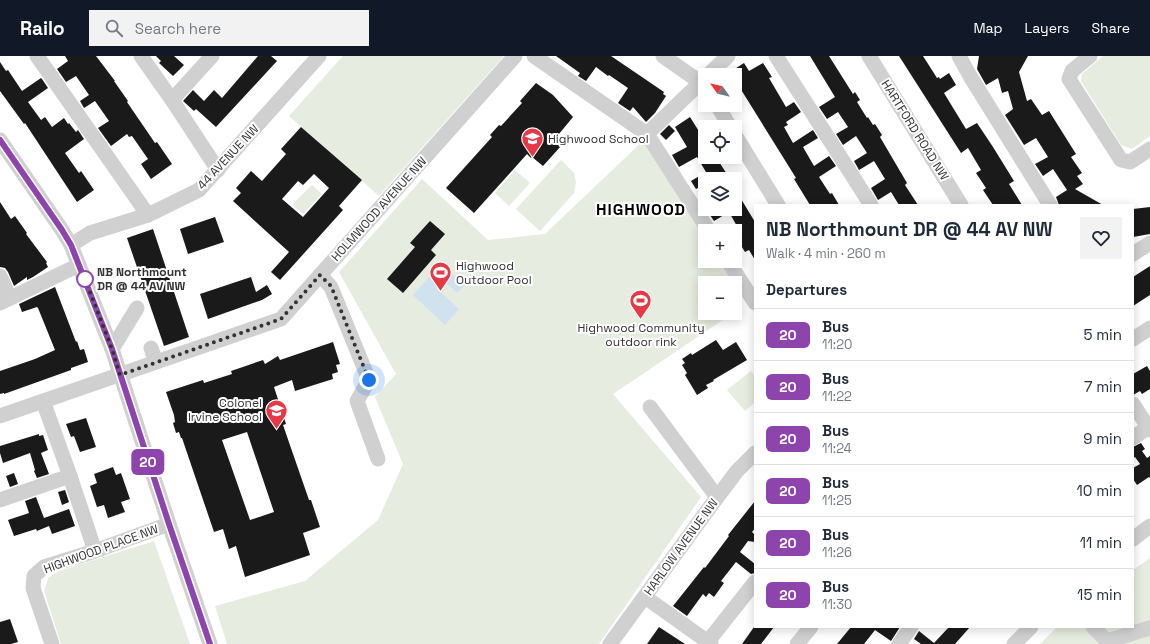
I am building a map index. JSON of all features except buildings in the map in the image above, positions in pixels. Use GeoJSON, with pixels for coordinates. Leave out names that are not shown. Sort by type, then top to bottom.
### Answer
{"type":"FeatureCollection","features":[{"type":"Feature","properties":{"kind":"street"},"geometry":{"type":"LineString","coordinates":[[37,56],[148,215]]}},
{"type":"Feature","properties":{"kind":"street"},"geometry":{"type":"LineString","coordinates":[[141,56],[218,170]]}},
{"type":"Feature","properties":{"kind":"street"},"geometry":{"type":"LineString","coordinates":[[172,100],[212,56]]}},
{"type":"Feature","properties":{"kind":"street","name":"44 AVENUE NW"},"geometry":{"type":"LineString","coordinates":[[71,245],[90,233],[111,233],[199,190],[319,56]]}},
{"type":"Feature","properties":{"kind":"street","name":"HOLMWOOD AVENUE NW"},"geometry":{"type":"LineString","coordinates":[[0,416],[281,319],[515,56]]}},
{"type":"Feature","properties":{"kind":"street"},"geometry":{"type":"LineString","coordinates":[[534,56],[647,134],[705,224]]}},
{"type":"Feature","properties":{"kind":"street"},"geometry":{"type":"LineString","coordinates":[[663,56],[698,77]]}},
{"type":"Feature","properties":{"kind":"street"},"geometry":{"type":"LineString","coordinates":[[716,68],[728,56]]}},
{"type":"Feature","properties":{"kind":"street"},"geometry":{"type":"LineString","coordinates":[[776,56],[869,204]]}},
{"type":"Feature","properties":{"kind":"street","name":"HARTFORD ROAD NW"},"geometry":{"type":"LineString","coordinates":[[869,56],[960,204]]}},
{"type":"Feature","properties":{"kind":"street"},"geometry":{"type":"LineString","coordinates":[[1090,56],[1072,71],[1069,79],[1121,160],[1130,162],[1150,149]]}},
{"type":"Feature","properties":{"kind":"street"},"geometry":{"type":"LineString","coordinates":[[964,58],[970,76],[1049,204]]}},
{"type":"Feature","properties":{"kind":"street"},"geometry":{"type":"LineString","coordinates":[[647,134],[698,87]]}},
{"type":"Feature","properties":{"kind":"street"},"geometry":{"type":"LineString","coordinates":[[0,140],[62,230],[80,265],[112,349],[210,644]]}},
{"type":"Feature","properties":{"kind":"street"},"geometry":{"type":"LineString","coordinates":[[742,146],[777,204]]}},
{"type":"Feature","properties":{"kind":"street"},"geometry":{"type":"LineString","coordinates":[[1134,253],[1150,243]]}},
{"type":"Feature","properties":{"kind":"street"},"geometry":{"type":"LineString","coordinates":[[0,276],[5,300],[80,265]]}},
{"type":"Feature","properties":{"kind":"street"},"geometry":{"type":"LineString","coordinates":[[732,268],[754,301]]}},
{"type":"Feature","properties":{"kind":"street"},"geometry":{"type":"LineString","coordinates":[[320,275],[331,286],[369,380],[357,401],[378,459]]}},
{"type":"Feature","properties":{"kind":"street"},"geometry":{"type":"LineString","coordinates":[[112,349],[137,308]]}},
{"type":"Feature","properties":{"kind":"street"},"geometry":{"type":"LineString","coordinates":[[1134,338],[1150,328]]}},
{"type":"Feature","properties":{"kind":"street"},"geometry":{"type":"LineString","coordinates":[[151,348],[156,362]]}},
{"type":"Feature","properties":{"kind":"street"},"geometry":{"type":"LineString","coordinates":[[43,401],[95,551]]}},
{"type":"Feature","properties":{"kind":"street"},"geometry":{"type":"LineString","coordinates":[[650,406],[717,497]]}},
{"type":"Feature","properties":{"kind":"street"},"geometry":{"type":"LineString","coordinates":[[1134,406],[1149,428],[1134,437]]}},
{"type":"Feature","properties":{"kind":"street","name":"HARLOW AVENUE NW"},"geometry":{"type":"LineString","coordinates":[[610,644],[717,497],[737,471],[754,454]]}},
{"type":"Feature","properties":{"kind":"street"},"geometry":{"type":"LineString","coordinates":[[0,500],[70,476]]}},
{"type":"Feature","properties":{"kind":"street","name":"HIGHWOOD PLACE NW"},"geometry":{"type":"LineString","coordinates":[[52,644],[33,588],[34,576],[44,567],[95,551],[169,524]]}},
{"type":"Feature","properties":{"kind":"street"},"geometry":{"type":"LineString","coordinates":[[1134,538],[1150,526]]}},
{"type":"Feature","properties":{"kind":"street"},"geometry":{"type":"LineString","coordinates":[[645,597],[708,643],[754,583]]}},
{"type":"Feature","properties":{"kind":"street"},"geometry":{"type":"LineString","coordinates":[[797,644],[810,628]]}},
{"type":"Feature","properties":{"kind":"street"},"geometry":{"type":"LineString","coordinates":[[899,644],[910,628]]}},
{"type":"Feature","properties":{"kind":"street"},"geometry":{"type":"LineString","coordinates":[[1014,644],[1030,628]]}},
{"type":"Feature","properties":{"kind":"street"},"geometry":{"type":"LineString","coordinates":[[1094,628],[1108,643],[1150,628]]}},
{"type":"Feature","properties":{"kind":"shaded area"},"geometry":{"type":"Polygon","coordinates":[[[343,56],[504,56],[379,196],[289,116],[343,56]]]}},
{"type":"Feature","properties":{"kind":"shaded area"},"geometry":{"type":"Polygon","coordinates":[[[1103,56],[1150,56],[1150,136],[1132,149],[1121,145],[1081,81],[1082,74],[1103,56]]]}},
{"type":"Feature","properties":{"kind":"shaded area"},"geometry":{"type":"Polygon","coordinates":[[[645,139],[698,225],[698,268],[724,268],[730,276],[698,276],[698,320],[723,320],[613,394],[701,497],[599,644],[227,644],[215,606],[305,581],[378,520],[403,464],[375,397],[396,374],[339,272],[422,179],[488,240],[545,234],[645,139]]]}},
{"type":"Feature","properties":{"kind":"shaded area"},"geometry":{"type":"Polygon","coordinates":[[[561,160],[574,173],[576,182],[574,193],[540,231],[516,209],[561,160]]]}},
{"type":"Feature","properties":{"kind":"shaded area"},"geometry":{"type":"Polygon","coordinates":[[[515,170],[530,183],[509,206],[495,193],[515,170]]]}},
{"type":"Feature","properties":{"kind":"shaded area"},"geometry":{"type":"Polygon","coordinates":[[[312,185],[322,194],[303,214],[292,205],[312,185]]]}},
{"type":"Feature","properties":{"kind":"shaded area"},"geometry":{"type":"Polygon","coordinates":[[[751,371],[754,375],[754,403],[745,411],[727,390],[751,371]]]}},
{"type":"Feature","properties":{"kind":"shaded area"},"geometry":{"type":"Polygon","coordinates":[[[154,541],[190,644],[61,644],[44,591],[48,578],[59,571],[154,541]]]}},
{"type":"Feature","properties":{"kind":"shaded area"},"geometry":{"type":"Polygon","coordinates":[[[1150,558],[1150,644],[1040,644],[1056,628],[1134,628],[1134,569],[1150,558]]]}},
{"type":"Feature","properties":{"kind":"water"},"geometry":{"type":"Polygon","coordinates":[[[441,264],[465,285],[457,293],[444,281],[437,289],[459,309],[445,325],[413,295],[441,264]]]}},
{"type":"Feature","properties":{"kind":"bus line","name":"20"},"geometry":{"type":"LineString","coordinates":[[0,140],[71,245],[112,349],[210,644]]}},
{"type":"Feature","properties":{"kind":"place","name":"Highwood School"},"geometry":{"type":"Point","coordinates":[532,158]}},
{"type":"Feature","properties":{"kind":"place","name":"NB Northmount DR @ 44 AV NW"},"geometry":{"type":"Point","coordinates":[85,279]}},
{"type":"Feature","properties":{"kind":"place","name":"Highwood Outdoor Pool"},"geometry":{"type":"Point","coordinates":[441,292]}},
{"type":"Feature","properties":{"kind":"place","name":"Highwood Community outdoor rink"},"geometry":{"type":"Point","coordinates":[641,320]}},
{"type":"Feature","properties":{"kind":"place","name":"Colonel Irvine School"},"geometry":{"type":"Point","coordinates":[277,430]}},
{"type":"Feature","properties":{"kind":"district","name":"HIGHWOOD"},"geometry":{"type":"Point","coordinates":[641,209]}},
{"type":"Feature","properties":{"kind":"route"},"geometry":{"type":"LineString","coordinates":[[85,279],[112,349],[120,375],[281,319],[320,275],[331,286],[369,380]]}}]}
